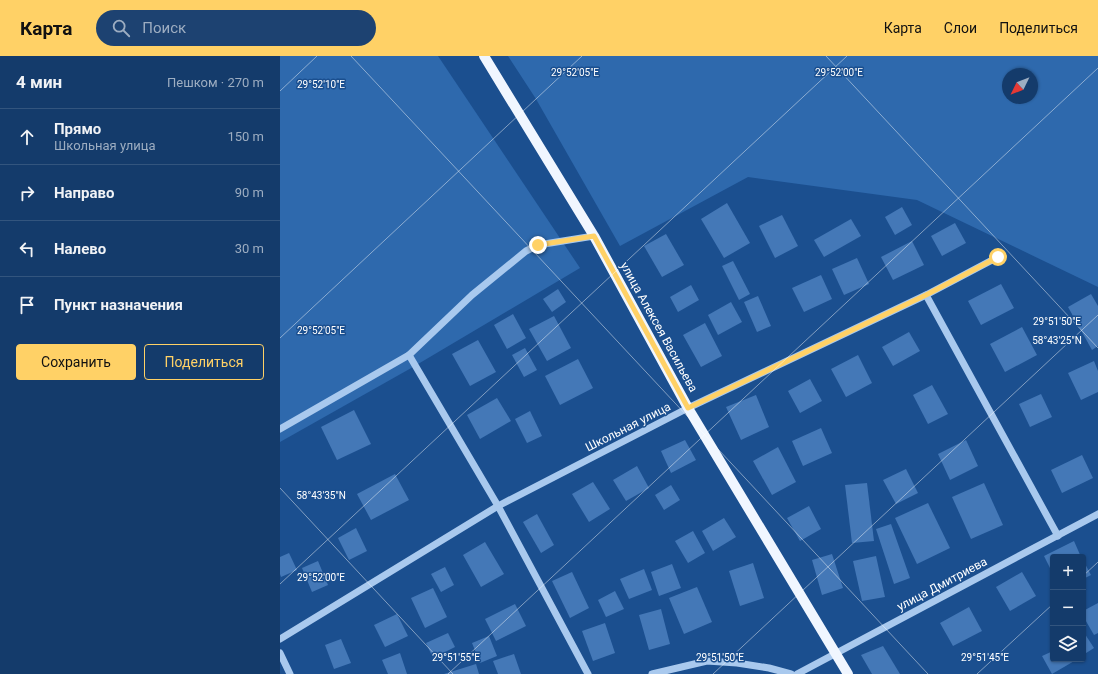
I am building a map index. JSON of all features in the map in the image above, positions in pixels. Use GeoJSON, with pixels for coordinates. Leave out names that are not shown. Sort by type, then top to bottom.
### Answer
{"type":"FeatureCollection","features":[{"type":"Feature","properties":{"kind":"main road","name":"улица Алексея Васильева"},"geometry":{"type":"LineString","coordinates":[[484,56],[594,236],[688,408],[848,674]]}},
{"type":"Feature","properties":{"kind":"street"},"geometry":{"type":"LineString","coordinates":[[280,429],[409,355],[472,295],[526,251],[538,245],[594,236]]}},
{"type":"Feature","properties":{"kind":"street","name":"Школьная улица"},"geometry":{"type":"LineString","coordinates":[[280,639],[498,506],[688,408],[926,295],[998,257]]}},
{"type":"Feature","properties":{"kind":"street"},"geometry":{"type":"LineString","coordinates":[[926,295],[1058,536]]}},
{"type":"Feature","properties":{"kind":"street"},"geometry":{"type":"LineString","coordinates":[[409,355],[498,506],[588,674]]}},
{"type":"Feature","properties":{"kind":"street","name":"улица Дмитриева"},"geometry":{"type":"LineString","coordinates":[[797,674],[1098,514]]}},
{"type":"Feature","properties":{"kind":"street"},"geometry":{"type":"LineString","coordinates":[[280,653],[290,674]]}},
{"type":"Feature","properties":{"kind":"street"},"geometry":{"type":"LineString","coordinates":[[652,674],[707,661],[737,663],[769,668],[791,674]]}},
{"type":"Feature","properties":{"kind":"shaded area"},"geometry":{"type":"Polygon","coordinates":[[[280,56],[438,56],[580,268],[413,367],[280,442],[280,56]]]}},
{"type":"Feature","properties":{"kind":"shaded area"},"geometry":{"type":"Polygon","coordinates":[[[508,56],[1098,56],[1098,287],[917,200],[748,177],[620,246],[536,99],[508,56]]]}},
{"type":"Feature","properties":{"kind":"building"},"geometry":{"type":"Polygon","coordinates":[[[727,203],[750,243],[724,258],[701,219],[727,203]]]}},
{"type":"Feature","properties":{"kind":"building"},"geometry":{"type":"Polygon","coordinates":[[[902,207],[912,225],[895,235],[885,217],[902,207]]]}},
{"type":"Feature","properties":{"kind":"building"},"geometry":{"type":"Polygon","coordinates":[[[782,215],[798,246],[775,258],[759,226],[782,215]]]}},
{"type":"Feature","properties":{"kind":"building"},"geometry":{"type":"Polygon","coordinates":[[[851,219],[861,236],[824,257],[814,240],[851,219]]]}},
{"type":"Feature","properties":{"kind":"building"},"geometry":{"type":"Polygon","coordinates":[[[955,223],[966,243],[942,256],[931,236],[955,223]]]}},
{"type":"Feature","properties":{"kind":"building"},"geometry":{"type":"Polygon","coordinates":[[[666,234],[684,265],[662,277],[644,246],[666,234]]]}},
{"type":"Feature","properties":{"kind":"building"},"geometry":{"type":"Polygon","coordinates":[[[912,241],[924,265],[893,280],[881,257],[912,241]]]}},
{"type":"Feature","properties":{"kind":"building"},"geometry":{"type":"Polygon","coordinates":[[[857,258],[869,284],[844,295],[832,269],[857,258]]]}},
{"type":"Feature","properties":{"kind":"building"},"geometry":{"type":"Polygon","coordinates":[[[733,261],[750,294],[739,300],[722,266],[733,261]]]}},
{"type":"Feature","properties":{"kind":"building"},"geometry":{"type":"Polygon","coordinates":[[[821,275],[832,299],[804,312],[792,288],[821,275]]]}},
{"type":"Feature","properties":{"kind":"building"},"geometry":{"type":"Polygon","coordinates":[[[1001,284],[1014,308],[981,325],[968,301],[1001,284]]]}},
{"type":"Feature","properties":{"kind":"building"},"geometry":{"type":"Polygon","coordinates":[[[691,285],[699,300],[678,312],[670,297],[691,285]]]}},
{"type":"Feature","properties":{"kind":"building"},"geometry":{"type":"Polygon","coordinates":[[[558,289],[566,302],[552,312],[543,299],[558,289]]]}},
{"type":"Feature","properties":{"kind":"building"},"geometry":{"type":"Polygon","coordinates":[[[1091,294],[1098,306],[1098,346],[1092,350],[1068,307],[1091,294]]]}},
{"type":"Feature","properties":{"kind":"building"},"geometry":{"type":"Polygon","coordinates":[[[758,296],[771,326],[757,332],[744,302],[758,296]]]}},
{"type":"Feature","properties":{"kind":"building"},"geometry":{"type":"Polygon","coordinates":[[[731,302],[742,322],[718,335],[708,315],[731,302]]]}},
{"type":"Feature","properties":{"kind":"building"},"geometry":{"type":"Polygon","coordinates":[[[513,314],[526,338],[507,349],[494,325],[513,314]]]}},
{"type":"Feature","properties":{"kind":"building"},"geometry":{"type":"Polygon","coordinates":[[[554,316],[571,348],[547,361],[529,329],[554,316]]]}},
{"type":"Feature","properties":{"kind":"building"},"geometry":{"type":"Polygon","coordinates":[[[705,323],[722,356],[701,367],[683,335],[705,323]]]}},
{"type":"Feature","properties":{"kind":"building"},"geometry":{"type":"Polygon","coordinates":[[[1022,327],[1037,355],[1005,372],[990,344],[1022,327]]]}},
{"type":"Feature","properties":{"kind":"building"},"geometry":{"type":"Polygon","coordinates":[[[909,332],[920,351],[893,366],[882,347],[909,332]]]}},
{"type":"Feature","properties":{"kind":"building"},"geometry":{"type":"Polygon","coordinates":[[[478,340],[496,372],[470,386],[452,354],[478,340]]]}},
{"type":"Feature","properties":{"kind":"building"},"geometry":{"type":"Polygon","coordinates":[[[525,348],[537,370],[524,377],[512,355],[525,348]]]}},
{"type":"Feature","properties":{"kind":"building"},"geometry":{"type":"Polygon","coordinates":[[[858,355],[872,383],[846,397],[831,369],[858,355]]]}},
{"type":"Feature","properties":{"kind":"building"},"geometry":{"type":"Polygon","coordinates":[[[578,359],[593,388],[560,405],[545,376],[578,359]]]}},
{"type":"Feature","properties":{"kind":"building"},"geometry":{"type":"Polygon","coordinates":[[[1094,361],[1098,371],[1098,392],[1081,400],[1068,373],[1094,361]]]}},
{"type":"Feature","properties":{"kind":"building"},"geometry":{"type":"Polygon","coordinates":[[[810,379],[822,401],[800,413],[788,391],[810,379]]]}},
{"type":"Feature","properties":{"kind":"building"},"geometry":{"type":"Polygon","coordinates":[[[932,385],[948,414],[928,424],[913,395],[932,385]]]}},
{"type":"Feature","properties":{"kind":"building"},"geometry":{"type":"Polygon","coordinates":[[[1041,394],[1052,417],[1030,427],[1019,404],[1041,394]]]}},
{"type":"Feature","properties":{"kind":"building"},"geometry":{"type":"Polygon","coordinates":[[[756,395],[769,427],[741,440],[726,407],[756,395]]]}},
{"type":"Feature","properties":{"kind":"building"},"geometry":{"type":"Polygon","coordinates":[[[497,398],[511,421],[480,439],[467,415],[497,398]]]}},
{"type":"Feature","properties":{"kind":"building"},"geometry":{"type":"Polygon","coordinates":[[[354,410],[371,444],[337,460],[321,427],[354,410]]]}},
{"type":"Feature","properties":{"kind":"building"},"geometry":{"type":"Polygon","coordinates":[[[530,411],[542,436],[527,443],[515,419],[530,411]]]}},
{"type":"Feature","properties":{"kind":"building"},"geometry":{"type":"Polygon","coordinates":[[[821,428],[832,453],[803,466],[792,441],[821,428]]]}},
{"type":"Feature","properties":{"kind":"building"},"geometry":{"type":"Polygon","coordinates":[[[685,440],[696,460],[671,473],[661,451],[685,440]]]}},
{"type":"Feature","properties":{"kind":"building"},"geometry":{"type":"Polygon","coordinates":[[[966,440],[978,466],[950,480],[938,454],[966,440]]]}},
{"type":"Feature","properties":{"kind":"building"},"geometry":{"type":"Polygon","coordinates":[[[778,447],[796,482],[772,495],[753,461],[778,447]]]}},
{"type":"Feature","properties":{"kind":"building"},"geometry":{"type":"Polygon","coordinates":[[[1082,455],[1093,478],[1062,493],[1051,470],[1082,455]]]}},
{"type":"Feature","properties":{"kind":"building"},"geometry":{"type":"Polygon","coordinates":[[[637,466],[649,488],[626,501],[613,480],[637,466]]]}},
{"type":"Feature","properties":{"kind":"building"},"geometry":{"type":"Polygon","coordinates":[[[906,469],[918,493],[896,504],[883,480],[906,469]]]}},
{"type":"Feature","properties":{"kind":"building"},"geometry":{"type":"Polygon","coordinates":[[[395,474],[409,500],[371,520],[357,494],[395,474]]]}},
{"type":"Feature","properties":{"kind":"building"},"geometry":{"type":"Polygon","coordinates":[[[593,482],[610,509],[589,522],[572,494],[593,482]]]}},
{"type":"Feature","properties":{"kind":"building"},"geometry":{"type":"Polygon","coordinates":[[[867,483],[874,541],[852,543],[845,485],[867,483]]]}},
{"type":"Feature","properties":{"kind":"building"},"geometry":{"type":"Polygon","coordinates":[[[984,483],[1003,525],[971,539],[952,497],[984,483]]]}},
{"type":"Feature","properties":{"kind":"building"},"geometry":{"type":"Polygon","coordinates":[[[671,485],[680,500],[664,510],[655,495],[671,485]]]}},
{"type":"Feature","properties":{"kind":"building"},"geometry":{"type":"Polygon","coordinates":[[[928,503],[950,548],[917,564],[895,518],[928,503]]]}},
{"type":"Feature","properties":{"kind":"building"},"geometry":{"type":"Polygon","coordinates":[[[809,506],[821,529],[800,541],[787,518],[809,506]]]}},
{"type":"Feature","properties":{"kind":"building"},"geometry":{"type":"Polygon","coordinates":[[[537,514],[554,545],[541,553],[523,522],[537,514]]]}},
{"type":"Feature","properties":{"kind":"building"},"geometry":{"type":"Polygon","coordinates":[[[724,518],[736,537],[713,551],[702,531],[724,518]]]}},
{"type":"Feature","properties":{"kind":"building"},"geometry":{"type":"Polygon","coordinates":[[[891,524],[910,578],[894,584],[876,529],[891,524]]]}},
{"type":"Feature","properties":{"kind":"building"},"geometry":{"type":"Polygon","coordinates":[[[356,528],[367,551],[349,560],[338,538],[356,528]]]}},
{"type":"Feature","properties":{"kind":"building"},"geometry":{"type":"Polygon","coordinates":[[[693,531],[705,553],[688,563],[675,541],[693,531]]]}},
{"type":"Feature","properties":{"kind":"building"},"geometry":{"type":"Polygon","coordinates":[[[1074,541],[1080,554],[1050,554],[1050,568],[1044,556],[1074,541]]]}},
{"type":"Feature","properties":{"kind":"building"},"geometry":{"type":"Polygon","coordinates":[[[485,542],[504,574],[481,587],[463,555],[485,542]]]}},
{"type":"Feature","properties":{"kind":"building"},"geometry":{"type":"Polygon","coordinates":[[[289,553],[297,570],[281,577],[280,557],[289,553]]]}},
{"type":"Feature","properties":{"kind":"building"},"geometry":{"type":"Polygon","coordinates":[[[832,554],[843,588],[822,595],[812,560],[832,554]]]}},
{"type":"Feature","properties":{"kind":"building"},"geometry":{"type":"Polygon","coordinates":[[[876,556],[885,597],[862,601],[853,561],[876,556]]]}},
{"type":"Feature","properties":{"kind":"building"},"geometry":{"type":"Polygon","coordinates":[[[318,561],[328,585],[312,592],[302,568],[318,561]]]}},
{"type":"Feature","properties":{"kind":"building"},"geometry":{"type":"Polygon","coordinates":[[[753,563],[764,598],[740,606],[729,571],[753,563]]]}},
{"type":"Feature","properties":{"kind":"building"},"geometry":{"type":"Polygon","coordinates":[[[672,564],[681,588],[659,596],[651,572],[672,564]]]}},
{"type":"Feature","properties":{"kind":"building"},"geometry":{"type":"Polygon","coordinates":[[[1086,566],[1091,575],[1086,578],[1086,566]]]}},
{"type":"Feature","properties":{"kind":"building"},"geometry":{"type":"Polygon","coordinates":[[[445,567],[454,585],[441,592],[431,574],[445,567]]]}},
{"type":"Feature","properties":{"kind":"building"},"geometry":{"type":"Polygon","coordinates":[[[644,569],[652,590],[629,599],[620,579],[644,569]]]}},
{"type":"Feature","properties":{"kind":"building"},"geometry":{"type":"Polygon","coordinates":[[[572,572],[589,608],[570,618],[552,581],[572,572]]]}},
{"type":"Feature","properties":{"kind":"building"},"geometry":{"type":"Polygon","coordinates":[[[1022,572],[1036,596],[1010,611],[996,587],[1022,572]]]}},
{"type":"Feature","properties":{"kind":"building"},"geometry":{"type":"Polygon","coordinates":[[[697,587],[712,622],[684,634],[669,598],[697,587]]]}},
{"type":"Feature","properties":{"kind":"building"},"geometry":{"type":"Polygon","coordinates":[[[433,588],[447,617],[425,628],[411,598],[433,588]]]}},
{"type":"Feature","properties":{"kind":"building"},"geometry":{"type":"Polygon","coordinates":[[[615,591],[624,609],[606,617],[598,600],[615,591]]]}},
{"type":"Feature","properties":{"kind":"building"},"geometry":{"type":"Polygon","coordinates":[[[1098,603],[1098,633],[1094,635],[1086,621],[1086,609],[1098,603]]]}},
{"type":"Feature","properties":{"kind":"building"},"geometry":{"type":"Polygon","coordinates":[[[515,604],[526,626],[496,641],[485,619],[515,604]]]}},
{"type":"Feature","properties":{"kind":"building"},"geometry":{"type":"Polygon","coordinates":[[[969,607],[982,631],[953,646],[940,623],[969,607]]]}},
{"type":"Feature","properties":{"kind":"building"},"geometry":{"type":"Polygon","coordinates":[[[661,609],[670,644],[649,650],[639,615],[661,609]]]}},
{"type":"Feature","properties":{"kind":"building"},"geometry":{"type":"Polygon","coordinates":[[[397,614],[408,636],[385,647],[374,625],[397,614]]]}},
{"type":"Feature","properties":{"kind":"building"},"geometry":{"type":"Polygon","coordinates":[[[605,623],[615,653],[593,661],[582,631],[605,623]]]}},
{"type":"Feature","properties":{"kind":"building"},"geometry":{"type":"Polygon","coordinates":[[[448,633],[455,647],[433,658],[426,643],[448,633]]]}},
{"type":"Feature","properties":{"kind":"building"},"geometry":{"type":"Polygon","coordinates":[[[489,636],[497,656],[480,663],[472,643],[489,636]]]}},
{"type":"Feature","properties":{"kind":"building"},"geometry":{"type":"Polygon","coordinates":[[[1086,636],[1094,648],[1086,653],[1086,636]]]}},
{"type":"Feature","properties":{"kind":"building"},"geometry":{"type":"Polygon","coordinates":[[[341,639],[351,663],[334,669],[325,645],[341,639]]]}},
{"type":"Feature","properties":{"kind":"building"},"geometry":{"type":"Polygon","coordinates":[[[883,646],[900,674],[872,674],[861,655],[883,646]]]}},
{"type":"Feature","properties":{"kind":"building"},"geometry":{"type":"Polygon","coordinates":[[[1050,652],[1050,662],[1073,662],[1052,674],[1042,656],[1050,652]]]}},
{"type":"Feature","properties":{"kind":"building"},"geometry":{"type":"Polygon","coordinates":[[[400,653],[407,674],[388,674],[382,660],[400,653]]]}},
{"type":"Feature","properties":{"kind":"building"},"geometry":{"type":"Polygon","coordinates":[[[514,654],[521,674],[498,674],[493,661],[514,654]]]}},
{"type":"Feature","properties":{"kind":"building"},"geometry":{"type":"Polygon","coordinates":[[[476,664],[479,674],[444,674],[476,664]]]}},
{"type":"Feature","properties":{"kind":"route"},"geometry":{"type":"LineString","coordinates":[[538,245],[594,236],[688,408],[926,295],[998,257]]}}]}
